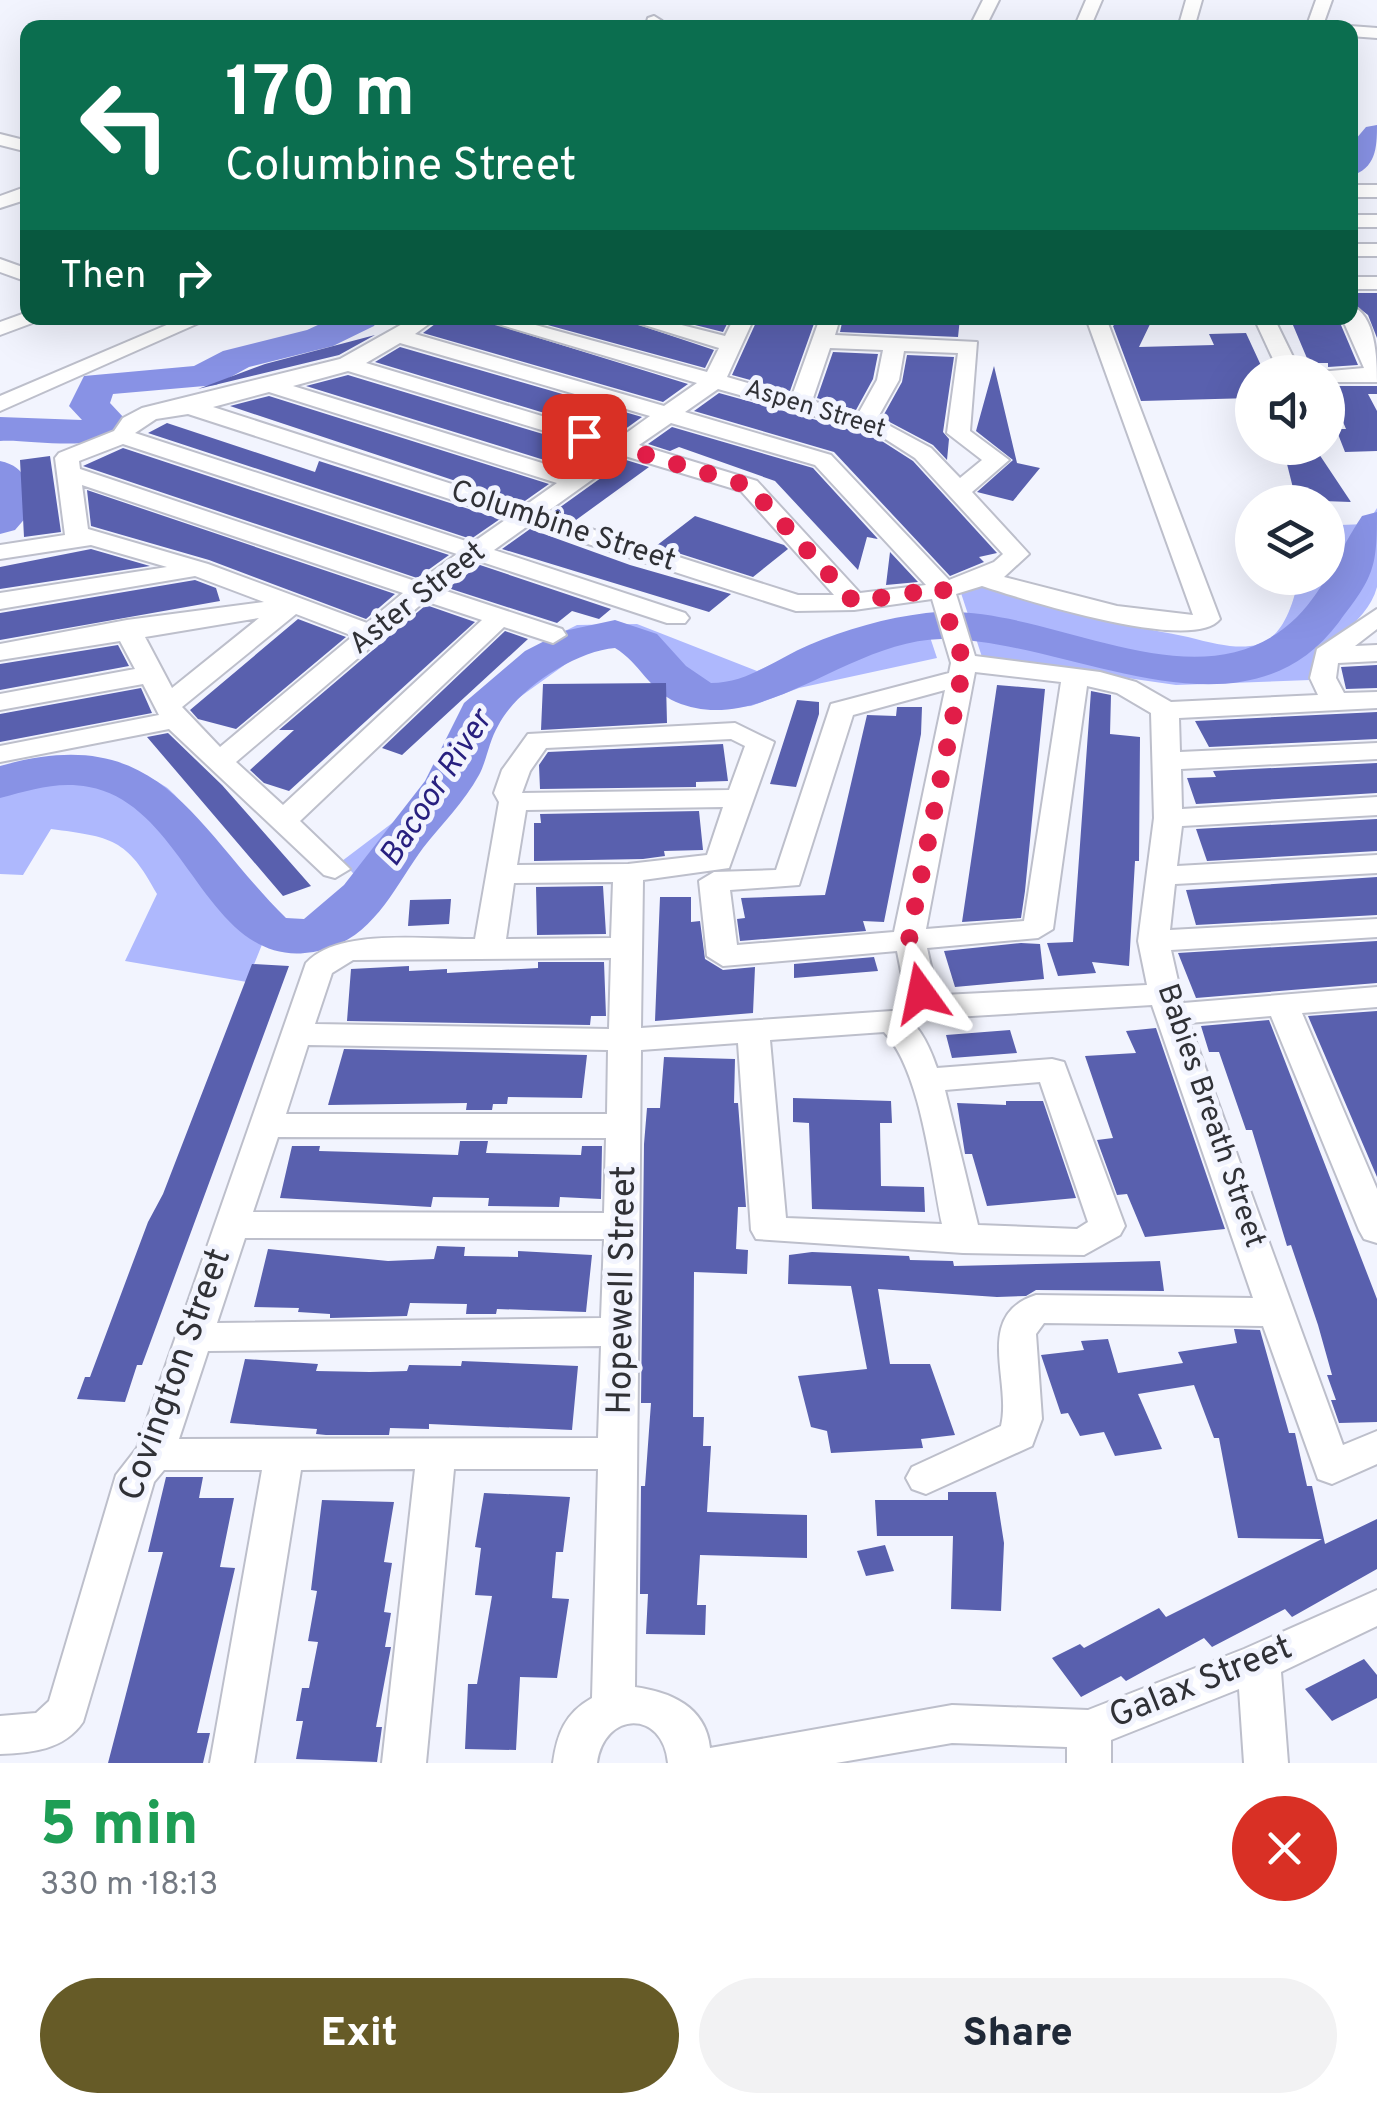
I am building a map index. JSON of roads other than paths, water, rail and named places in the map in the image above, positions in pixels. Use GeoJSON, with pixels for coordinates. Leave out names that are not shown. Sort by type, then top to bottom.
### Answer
{"type":"FeatureCollection","features":[{"type":"Feature","properties":{"kind":"street"},"geometry":{"type":"LineString","coordinates":[[0,404],[183,325]]}},
{"type":"Feature","properties":{"kind":"street"},"geometry":{"type":"LineString","coordinates":[[85,539],[73,527],[71,474],[65,462],[73,453],[122,436],[141,416],[348,364],[416,325]]}},
{"type":"Feature","properties":{"kind":"street","name":"Aspen Street"},"geometry":{"type":"LineString","coordinates":[[514,325],[864,422],[901,436],[960,489],[1017,554],[984,579]]}},
{"type":"Feature","properties":{"kind":"street"},"geometry":{"type":"LineString","coordinates":[[658,325],[734,345]]}},
{"type":"Feature","properties":{"kind":"street","name":"Aster Street"},"geometry":{"type":"LineString","coordinates":[[219,762],[422,592],[714,380],[741,325]]}},
{"type":"Feature","properties":{"kind":"street"},"geometry":{"type":"LineString","coordinates":[[800,404],[828,325]]}},
{"type":"Feature","properties":{"kind":"street"},"geometry":{"type":"LineString","coordinates":[[943,588],[984,579],[1086,610],[1146,622],[1200,624],[1207,619],[1099,325]]}},
{"type":"Feature","properties":{"kind":"street"},"geometry":{"type":"LineString","coordinates":[[1267,325],[1281,355]]}},
{"type":"Feature","properties":{"kind":"street"},"geometry":{"type":"LineString","coordinates":[[1345,371],[1375,363],[1356,325]]}},
{"type":"Feature","properties":{"kind":"street"},"geometry":{"type":"LineString","coordinates":[[399,336],[822,460],[943,588],[962,671],[909,936],[921,993],[942,1006],[1282,1006],[1375,1000]]}},
{"type":"Feature","properties":{"kind":"street"},"geometry":{"type":"LineString","coordinates":[[825,341],[969,347],[956,425],[958,433],[996,460],[960,489]]}},
{"type":"Feature","properties":{"kind":"street"},"geometry":{"type":"LineString","coordinates":[[864,422],[888,380],[895,344]]}},
{"type":"Feature","properties":{"kind":"street"},"geometry":{"type":"LineString","coordinates":[[348,364],[749,486],[854,602]]}},
{"type":"Feature","properties":{"kind":"street"},"geometry":{"type":"LineString","coordinates":[[266,384],[572,480]]}},
{"type":"Feature","properties":{"kind":"street","name":"Columbine Street"},"geometry":{"type":"LineString","coordinates":[[189,407],[529,514],[778,599],[814,604],[854,602],[943,588]]}},
{"type":"Feature","properties":{"kind":"street"},"geometry":{"type":"LineString","coordinates":[[122,436],[676,618]]}},
{"type":"Feature","properties":{"kind":"street"},"geometry":{"type":"LineString","coordinates":[[71,474],[553,635]]}},
{"type":"Feature","properties":{"kind":"street"},"geometry":{"type":"LineString","coordinates":[[0,552],[85,539],[199,569],[372,634]]}},
{"type":"Feature","properties":{"kind":"street"},"geometry":{"type":"LineString","coordinates":[[0,601],[199,569]]}},
{"type":"Feature","properties":{"kind":"street"},"geometry":{"type":"LineString","coordinates":[[0,652],[127,628],[291,606]]}},
{"type":"Feature","properties":{"kind":"street"},"geometry":{"type":"LineString","coordinates":[[0,754],[171,713],[291,606]]}},
{"type":"Feature","properties":{"kind":"street"},"geometry":{"type":"LineString","coordinates":[[283,821],[500,617]]}},
{"type":"Feature","properties":{"kind":"street"},"geometry":{"type":"LineString","coordinates":[[1334,702],[1324,678],[1326,655],[1377,617]]}},
{"type":"Feature","properties":{"kind":"street"},"geometry":{"type":"LineString","coordinates":[[127,628],[148,676],[171,713],[335,869]]}},
{"type":"Feature","properties":{"kind":"street"},"geometry":{"type":"LineString","coordinates":[[1326,655],[1377,653]]}},
{"type":"Feature","properties":{"kind":"street"},"geometry":{"type":"LineString","coordinates":[[1074,678],[1038,929],[909,936],[723,956],[714,882],[788,880],[841,710],[962,671],[1074,678],[1124,685],[1160,704],[1377,700]]}},
{"type":"Feature","properties":{"kind":"street"},"geometry":{"type":"LineString","coordinates":[[0,702],[148,676]]}},
{"type":"Feature","properties":{"kind":"street","name":"Babies Breath Street"},"geometry":{"type":"LineString","coordinates":[[1160,704],[1168,818],[1154,941],[1168,1004],[1332,1468],[1377,1446]]}},
{"type":"Feature","properties":{"kind":"street"},"geometry":{"type":"LineString","coordinates":[[500,874],[628,873],[720,862],[760,742],[736,730],[538,740],[516,770],[508,792],[512,802],[500,874],[489,950],[628,948]]}},
{"type":"Feature","properties":{"kind":"street"},"geometry":{"type":"LineString","coordinates":[[1165,761],[1377,752]]}},
{"type":"Feature","properties":{"kind":"street"},"geometry":{"type":"LineString","coordinates":[[512,802],[742,798]]}},
{"type":"Feature","properties":{"kind":"street"},"geometry":{"type":"LineString","coordinates":[[1168,818],[1377,806]]}},
{"type":"Feature","properties":{"kind":"street"},"geometry":{"type":"LineString","coordinates":[[1162,876],[1377,864]]}},
{"type":"Feature","properties":{"kind":"street","name":"Hopewell Street"},"geometry":{"type":"LineString","coordinates":[[613,1707],[628,873]]}},
{"type":"Feature","properties":{"kind":"street"},"geometry":{"type":"LineString","coordinates":[[1154,941],[1377,928]]}},
{"type":"Feature","properties":{"kind":"street","name":"Covington Street"},"geometry":{"type":"LineString","coordinates":[[0,1735],[46,1732],[60,1723],[68,1708],[136,1476],[154,1454],[316,970],[328,958],[348,950],[489,950]]}},
{"type":"Feature","properties":{"kind":"street"},"geometry":{"type":"LineString","coordinates":[[1282,1006],[1377,1230]]}},
{"type":"Feature","properties":{"kind":"street"},"geometry":{"type":"LineString","coordinates":[[295,1034],[627,1040],[892,1022],[908,1034],[926,1080],[963,1240]]}},
{"type":"Feature","properties":{"kind":"street"},"geometry":{"type":"LineString","coordinates":[[753,1031],[769,1230],[1084,1242],[1107,1226],[1052,1070],[926,1080]]}},
{"type":"Feature","properties":{"kind":"street"},"geometry":{"type":"LineString","coordinates":[[264,1126],[625,1126]]}},
{"type":"Feature","properties":{"kind":"street"},"geometry":{"type":"LineString","coordinates":[[231,1226],[624,1226]]}},
{"type":"Feature","properties":{"kind":"street"},"geometry":{"type":"LineString","coordinates":[[926,1478],[1018,1435],[1025,1418],[1014,1333],[1022,1318],[1036,1310],[1278,1312]]}},
{"type":"Feature","properties":{"kind":"street"},"geometry":{"type":"LineString","coordinates":[[193,1336],[622,1332]]}},
{"type":"Feature","properties":{"kind":"street"},"geometry":{"type":"LineString","coordinates":[[154,1454],[620,1453]]}},
{"type":"Feature","properties":{"kind":"street"},"geometry":{"type":"LineString","coordinates":[[232,1763],[284,1454]]}},
{"type":"Feature","properties":{"kind":"street"},"geometry":{"type":"LineString","coordinates":[[404,1763],[436,1454]]}},
{"type":"Feature","properties":{"kind":"street","name":"Galax Street"},"geometry":{"type":"LineString","coordinates":[[722,1763],[952,1724],[1089,1746],[1377,1608]]}},
{"type":"Feature","properties":{"kind":"street"},"geometry":{"type":"LineString","coordinates":[[1259,1662],[1266,1763]]}},
{"type":"Feature","properties":{"kind":"street"},"geometry":{"type":"LineString","coordinates":[[567,1761],[585,1726],[613,1707],[649,1706],[665,1712],[688,1736],[690,1763]]}},
{"type":"Feature","properties":{"kind":"waterway"},"geometry":{"type":"LineString","coordinates":[[1358,157],[1377,134]]}},
{"type":"Feature","properties":{"kind":"waterway"},"geometry":{"type":"LineString","coordinates":[[0,429],[90,431],[105,426],[105,419],[89,406],[98,384],[202,377],[236,359],[320,338],[347,325]]}},
{"type":"Feature","properties":{"kind":"waterway"},"geometry":{"type":"LineString","coordinates":[[0,473],[6,476],[7,515],[0,521]]}},
{"type":"Feature","properties":{"kind":"waterway","name":"Bacoor River"},"geometry":{"type":"LineString","coordinates":[[0,783],[55,770],[90,772],[121,780],[147,794],[169,813],[267,930],[292,937],[313,935],[332,927],[363,897],[449,784],[469,735],[492,700],[542,660],[580,641],[598,635],[629,637],[641,644],[681,686],[711,697],[754,691],[843,647],[931,626],[979,625],[1180,671],[1228,671],[1272,658],[1312,627],[1339,591],[1377,525]]}}]}
